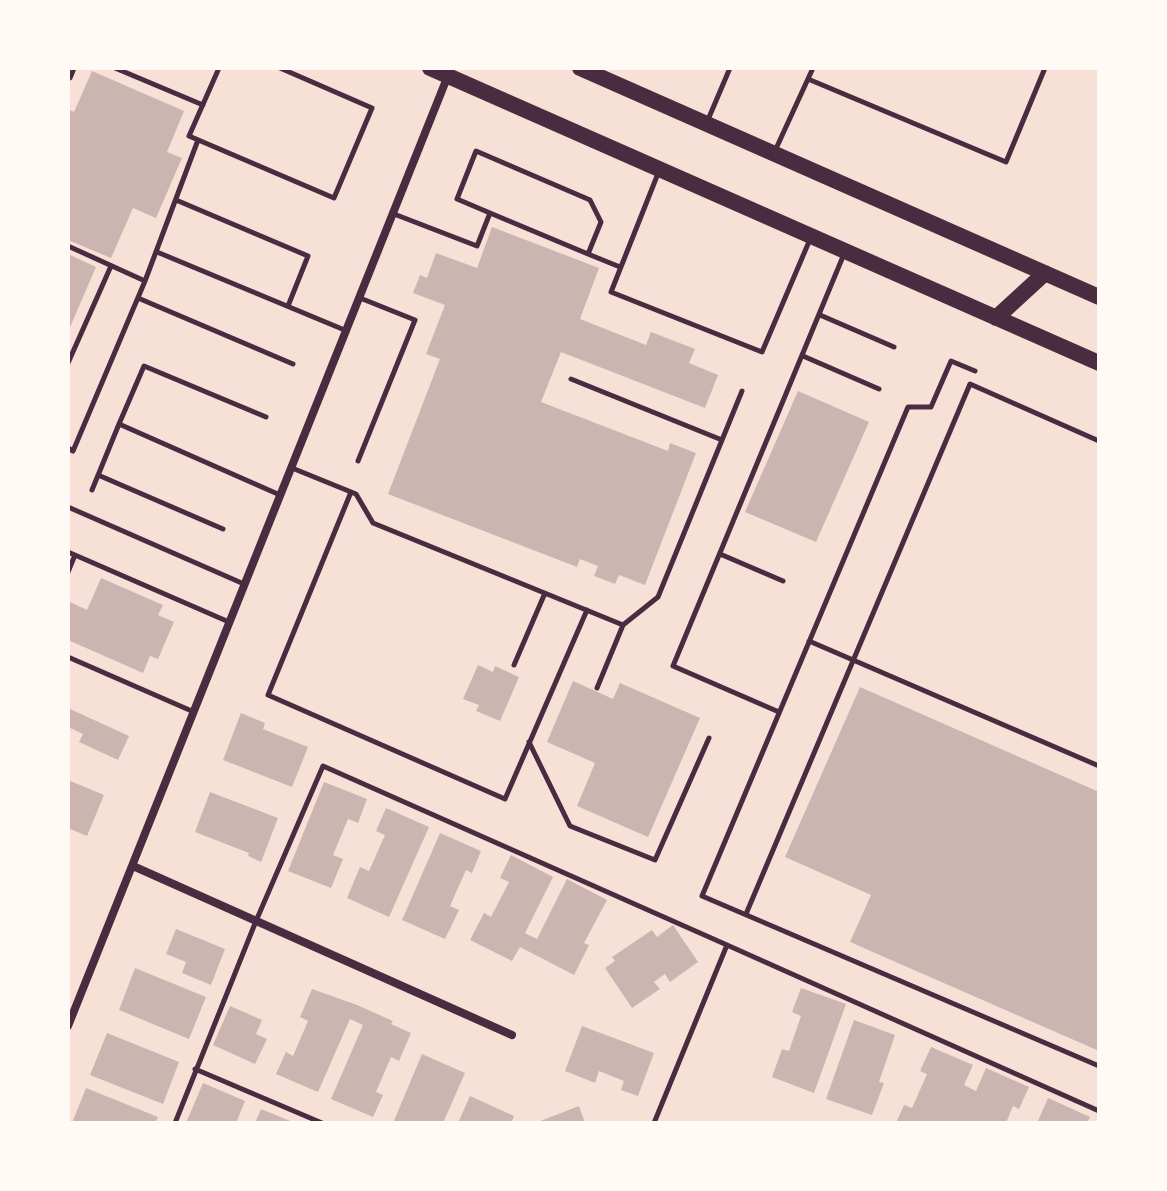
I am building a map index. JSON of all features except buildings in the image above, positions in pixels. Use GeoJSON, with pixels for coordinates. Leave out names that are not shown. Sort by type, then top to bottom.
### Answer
{"type":"FeatureCollection","features":[{"type":"Feature","properties":{"kind":"main road"},"geometry":{"type":"LineString","coordinates":[[430,68],[450,72],[659,170],[1099,363]]}},
{"type":"Feature","properties":{"kind":"main road"},"geometry":{"type":"LineString","coordinates":[[580,68],[1099,297]]}},
{"type":"Feature","properties":{"kind":"main road"},"geometry":{"type":"LineString","coordinates":[[996,318],[1045,273]]}},
{"type":"Feature","properties":{"kind":"street"},"geometry":{"type":"LineString","coordinates":[[68,1026],[450,72]]}},
{"type":"Feature","properties":{"kind":"street"},"geometry":{"type":"LineString","coordinates":[[133,866],[512,1035]]}},
{"type":"Feature","properties":{"kind":"lane"},"geometry":{"type":"LineString","coordinates":[[68,77],[74,68]]}},
{"type":"Feature","properties":{"kind":"lane"},"geometry":{"type":"LineString","coordinates":[[115,68],[203,105]]}},
{"type":"Feature","properties":{"kind":"lane"},"geometry":{"type":"LineString","coordinates":[[219,68],[189,136],[334,198],[372,108],[280,68]]}},
{"type":"Feature","properties":{"kind":"lane"},"geometry":{"type":"LineString","coordinates":[[706,124],[730,68]]}},
{"type":"Feature","properties":{"kind":"lane"},"geometry":{"type":"LineString","coordinates":[[774,153],[813,68]]}},
{"type":"Feature","properties":{"kind":"lane"},"geometry":{"type":"LineString","coordinates":[[808,79],[1006,162],[1045,68]]}},
{"type":"Feature","properties":{"kind":"lane"},"geometry":{"type":"LineString","coordinates":[[68,448],[73,451],[138,298],[198,140]]}},
{"type":"Feature","properties":{"kind":"lane"},"geometry":{"type":"LineString","coordinates":[[588,254],[601,222],[590,200],[476,151],[457,199],[588,254],[620,267]]}},
{"type":"Feature","properties":{"kind":"lane"},"geometry":{"type":"LineString","coordinates":[[659,170],[611,292],[762,352],[811,237]]}},
{"type":"Feature","properties":{"kind":"lane"},"geometry":{"type":"LineString","coordinates":[[176,200],[308,256],[288,306]]}},
{"type":"Feature","properties":{"kind":"lane"},"geometry":{"type":"LineString","coordinates":[[394,214],[477,246],[490,213]]}},
{"type":"Feature","properties":{"kind":"lane"},"geometry":{"type":"LineString","coordinates":[[68,246],[145,281]]}},
{"type":"Feature","properties":{"kind":"lane"},"geometry":{"type":"LineString","coordinates":[[157,252],[347,331]]}},
{"type":"Feature","properties":{"kind":"lane"},"geometry":{"type":"LineString","coordinates":[[779,712],[673,666],[845,252]]}},
{"type":"Feature","properties":{"kind":"lane"},"geometry":{"type":"LineString","coordinates":[[68,363],[111,266]]}},
{"type":"Feature","properties":{"kind":"lane"},"geometry":{"type":"LineString","coordinates":[[138,298],[293,364]]}},
{"type":"Feature","properties":{"kind":"lane"},"geometry":{"type":"LineString","coordinates":[[358,461],[415,320],[360,298]]}},
{"type":"Feature","properties":{"kind":"lane"},"geometry":{"type":"LineString","coordinates":[[820,315],[894,347]]}},
{"type":"Feature","properties":{"kind":"lane"},"geometry":{"type":"LineString","coordinates":[[803,356],[879,389]]}},
{"type":"Feature","properties":{"kind":"lane"},"geometry":{"type":"LineString","coordinates":[[975,371],[951,361],[931,407],[908,407],[702,896],[1099,1066]]}},
{"type":"Feature","properties":{"kind":"lane"},"geometry":{"type":"LineString","coordinates":[[92,490],[144,366],[266,417]]}},
{"type":"Feature","properties":{"kind":"lane"},"geometry":{"type":"LineString","coordinates":[[571,379],[722,440]]}},
{"type":"Feature","properties":{"kind":"lane"},"geometry":{"type":"LineString","coordinates":[[746,914],[970,384],[1099,441]]}},
{"type":"Feature","properties":{"kind":"lane"},"geometry":{"type":"LineString","coordinates":[[597,688],[623,625],[658,597],[742,391]]}},
{"type":"Feature","properties":{"kind":"lane"},"geometry":{"type":"LineString","coordinates":[[119,424],[281,495]]}},
{"type":"Feature","properties":{"kind":"lane"},"geometry":{"type":"LineString","coordinates":[[292,468],[356,494],[373,523],[623,625]]}},
{"type":"Feature","properties":{"kind":"lane"},"geometry":{"type":"LineString","coordinates":[[98,475],[223,529]]}},
{"type":"Feature","properties":{"kind":"lane"},"geometry":{"type":"LineString","coordinates":[[351,492],[268,695],[505,799],[587,610]]}},
{"type":"Feature","properties":{"kind":"lane"},"geometry":{"type":"LineString","coordinates":[[68,507],[245,584]]}},
{"type":"Feature","properties":{"kind":"lane"},"geometry":{"type":"LineString","coordinates":[[68,552],[230,623]]}},
{"type":"Feature","properties":{"kind":"lane"},"geometry":{"type":"LineString","coordinates":[[720,554],[783,581]]}},
{"type":"Feature","properties":{"kind":"lane"},"geometry":{"type":"LineString","coordinates":[[68,572],[75,555]]}},
{"type":"Feature","properties":{"kind":"lane"},"geometry":{"type":"LineString","coordinates":[[514,665],[545,593]]}},
{"type":"Feature","properties":{"kind":"lane"},"geometry":{"type":"LineString","coordinates":[[809,641],[1099,766]]}},
{"type":"Feature","properties":{"kind":"lane"},"geometry":{"type":"LineString","coordinates":[[68,657],[194,712]]}},
{"type":"Feature","properties":{"kind":"lane"},"geometry":{"type":"LineString","coordinates":[[529,742],[570,826],[655,860],[709,738]]}},
{"type":"Feature","properties":{"kind":"lane"},"geometry":{"type":"LineString","coordinates":[[175,1123],[256,921],[323,766],[1099,1111]]}},
{"type":"Feature","properties":{"kind":"lane"},"geometry":{"type":"LineString","coordinates":[[654,1123],[727,945]]}},
{"type":"Feature","properties":{"kind":"lane"},"geometry":{"type":"LineString","coordinates":[[195,1069],[322,1123]]}}]}
